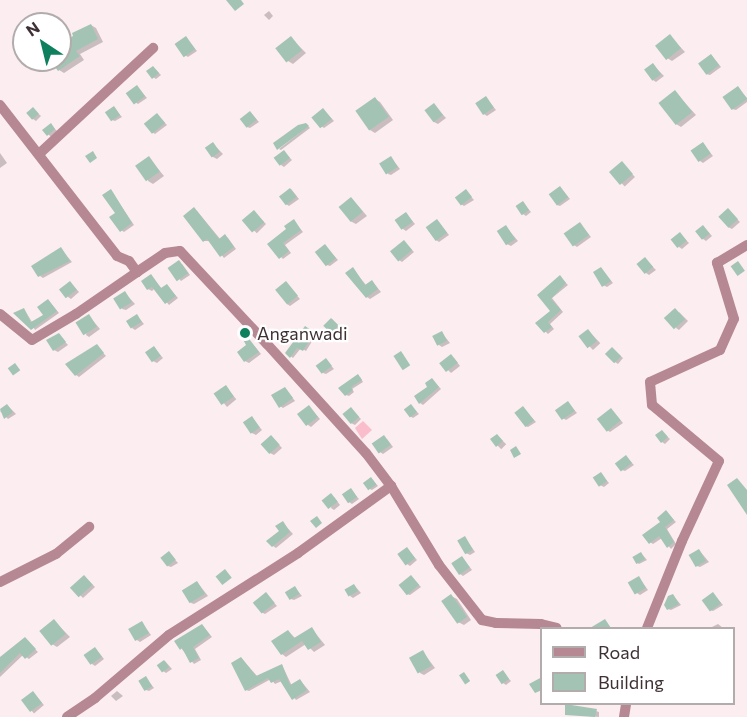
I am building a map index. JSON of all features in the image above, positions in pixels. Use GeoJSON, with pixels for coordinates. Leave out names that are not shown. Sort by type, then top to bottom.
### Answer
{"type":"FeatureCollection","features":[{"type":"Feature","properties":{"kind":"street"},"geometry":{"type":"LineString","coordinates":[[39,154],[153,48]]}},
{"type":"Feature","properties":{"kind":"street"},"geometry":{"type":"LineString","coordinates":[[0,105],[117,256],[129,261],[136,272]]}},
{"type":"Feature","properties":{"kind":"street"},"geometry":{"type":"LineString","coordinates":[[646,627],[682,541],[719,461],[652,405],[650,382],[720,350],[734,319],[717,264],[747,245]]}},
{"type":"Feature","properties":{"kind":"street"},"geometry":{"type":"LineString","coordinates":[[0,314],[33,340],[165,254],[180,251],[366,453],[391,486],[439,565],[470,608],[482,620],[496,624],[541,624],[552,627]]}},
{"type":"Feature","properties":{"kind":"street"},"geometry":{"type":"LineString","coordinates":[[67,717],[95,698],[169,636],[298,553],[391,486]]}},
{"type":"Feature","properties":{"kind":"street"},"geometry":{"type":"LineString","coordinates":[[0,582],[56,554],[89,527]]}},
{"type":"Feature","properties":{"kind":"shaded area"},"geometry":{"type":"Polygon","coordinates":[[[363,421],[372,430],[362,439],[355,428],[363,421]]]}},
{"type":"Feature","properties":{"kind":"building"},"geometry":{"type":"Polygon","coordinates":[[[226,0],[241,0],[244,4],[235,11],[226,0]]]}},
{"type":"Feature","properties":{"kind":"building"},"geometry":{"type":"Polygon","coordinates":[[[91,24],[98,39],[76,51],[80,56],[72,61],[73,36],[72,33],[91,24]]]}},
{"type":"Feature","properties":{"kind":"building"},"geometry":{"type":"Polygon","coordinates":[[[670,34],[681,48],[666,60],[655,46],[670,34]]]}},
{"type":"Feature","properties":{"kind":"building"},"geometry":{"type":"Polygon","coordinates":[[[186,36],[195,49],[184,57],[175,44],[186,36]]]}},
{"type":"Feature","properties":{"kind":"building"},"geometry":{"type":"Polygon","coordinates":[[[291,36],[302,50],[286,62],[275,48],[291,36]]]}},
{"type":"Feature","properties":{"kind":"building"},"geometry":{"type":"Polygon","coordinates":[[[711,54],[719,65],[706,75],[698,63],[711,54]]]}},
{"type":"Feature","properties":{"kind":"building"},"geometry":{"type":"Polygon","coordinates":[[[653,63],[661,74],[652,81],[644,69],[653,63]]]}},
{"type":"Feature","properties":{"kind":"building"},"geometry":{"type":"Polygon","coordinates":[[[153,66],[159,73],[152,79],[146,71],[153,66]]]}},
{"type":"Feature","properties":{"kind":"building"},"geometry":{"type":"Polygon","coordinates":[[[137,85],[145,96],[134,105],[126,93],[137,85]]]}},
{"type":"Feature","properties":{"kind":"building"},"geometry":{"type":"Polygon","coordinates":[[[738,86],[747,99],[732,110],[722,97],[738,86]]]}},
{"type":"Feature","properties":{"kind":"building"},"geometry":{"type":"Polygon","coordinates":[[[675,90],[692,112],[676,125],[658,103],[675,90]]]}},
{"type":"Feature","properties":{"kind":"building"},"geometry":{"type":"Polygon","coordinates":[[[486,96],[494,108],[483,115],[475,103],[486,96]]]}},
{"type":"Feature","properties":{"kind":"building"},"geometry":{"type":"Polygon","coordinates":[[[375,97],[389,117],[369,130],[355,111],[375,97]]]}},
{"type":"Feature","properties":{"kind":"building"},"geometry":{"type":"Polygon","coordinates":[[[434,103],[443,115],[433,122],[424,110],[434,103]]]}},
{"type":"Feature","properties":{"kind":"building"},"geometry":{"type":"Polygon","coordinates":[[[114,106],[120,115],[111,121],[105,112],[114,106]]]}},
{"type":"Feature","properties":{"kind":"building"},"geometry":{"type":"Polygon","coordinates":[[[33,107],[39,114],[32,120],[26,113],[33,107]]]}},
{"type":"Feature","properties":{"kind":"building"},"geometry":{"type":"Polygon","coordinates":[[[323,108],[332,119],[320,128],[311,117],[323,108]]]}},
{"type":"Feature","properties":{"kind":"building"},"geometry":{"type":"Polygon","coordinates":[[[250,111],[257,120],[247,128],[240,119],[250,111]]]}},
{"type":"Feature","properties":{"kind":"building"},"geometry":{"type":"Polygon","coordinates":[[[157,113],[165,123],[152,134],[144,124],[157,113]]]}},
{"type":"Feature","properties":{"kind":"building"},"geometry":{"type":"Polygon","coordinates":[[[51,123],[55,129],[47,136],[42,130],[51,123]]]}},
{"type":"Feature","properties":{"kind":"building"},"geometry":{"type":"Polygon","coordinates":[[[306,123],[309,126],[277,150],[273,143],[298,125],[306,123]]]}},
{"type":"Feature","properties":{"kind":"building"},"geometry":{"type":"Polygon","coordinates":[[[213,142],[220,152],[212,158],[205,148],[213,142]]]}},
{"type":"Feature","properties":{"kind":"building"},"geometry":{"type":"Polygon","coordinates":[[[703,142],[711,154],[698,162],[691,150],[703,142]]]}},
{"type":"Feature","properties":{"kind":"building"},"geometry":{"type":"Polygon","coordinates":[[[284,150],[290,158],[280,166],[274,158],[284,150]]]}},
{"type":"Feature","properties":{"kind":"building"},"geometry":{"type":"Polygon","coordinates":[[[93,151],[97,158],[90,163],[85,156],[93,151]]]}},
{"type":"Feature","properties":{"kind":"building"},"geometry":{"type":"Polygon","coordinates":[[[149,156],[160,172],[146,181],[135,166],[149,156]]]}},
{"type":"Feature","properties":{"kind":"building"},"geometry":{"type":"Polygon","coordinates":[[[391,156],[398,167],[386,174],[379,163],[391,156]]]}},
{"type":"Feature","properties":{"kind":"building"},"geometry":{"type":"Polygon","coordinates":[[[622,161],[633,174],[620,185],[609,172],[622,161]]]}},
{"type":"Feature","properties":{"kind":"building"},"geometry":{"type":"Polygon","coordinates":[[[560,186],[568,197],[557,206],[549,194],[560,186]]]}},
{"type":"Feature","properties":{"kind":"building"},"geometry":{"type":"Polygon","coordinates":[[[290,188],[297,197],[286,205],[279,197],[290,188]]]}},
{"type":"Feature","properties":{"kind":"building"},"geometry":{"type":"Polygon","coordinates":[[[111,189],[132,223],[120,232],[109,217],[115,213],[102,195],[111,189]]]}},
{"type":"Feature","properties":{"kind":"building"},"geometry":{"type":"Polygon","coordinates":[[[466,189],[472,197],[461,205],[455,197],[466,189]]]}},
{"type":"Feature","properties":{"kind":"building"},"geometry":{"type":"Polygon","coordinates":[[[351,197],[363,212],[351,222],[339,207],[351,197]]]}},
{"type":"Feature","properties":{"kind":"building"},"geometry":{"type":"Polygon","coordinates":[[[523,201],[529,210],[522,215],[516,206],[523,201]]]}},
{"type":"Feature","properties":{"kind":"building"},"geometry":{"type":"Polygon","coordinates":[[[194,207],[219,239],[225,234],[234,247],[220,257],[207,239],[203,242],[183,216],[194,207]]]}},
{"type":"Feature","properties":{"kind":"building"},"geometry":{"type":"Polygon","coordinates":[[[728,208],[738,219],[728,228],[718,217],[728,208]]]}},
{"type":"Feature","properties":{"kind":"building"},"geometry":{"type":"Polygon","coordinates":[[[254,210],[264,222],[252,233],[242,220],[254,210]]]}},
{"type":"Feature","properties":{"kind":"building"},"geometry":{"type":"Polygon","coordinates":[[[406,212],[413,222],[401,230],[395,220],[406,212]]]}},
{"type":"Feature","properties":{"kind":"building"},"geometry":{"type":"Polygon","coordinates":[[[294,219],[301,230],[283,243],[289,251],[279,259],[267,244],[286,229],[284,226],[294,219]]]}},
{"type":"Feature","properties":{"kind":"building"},"geometry":{"type":"Polygon","coordinates":[[[437,219],[447,233],[436,241],[426,227],[437,219]]]}},
{"type":"Feature","properties":{"kind":"building"},"geometry":{"type":"Polygon","coordinates":[[[580,222],[589,235],[573,247],[564,233],[580,222]]]}},
{"type":"Feature","properties":{"kind":"building"},"geometry":{"type":"Polygon","coordinates":[[[506,225],[515,239],[506,245],[497,231],[506,225]]]}},
{"type":"Feature","properties":{"kind":"building"},"geometry":{"type":"Polygon","coordinates":[[[703,225],[710,234],[702,240],[695,231],[703,225]]]}},
{"type":"Feature","properties":{"kind":"building"},"geometry":{"type":"Polygon","coordinates":[[[680,232],[687,241],[677,248],[671,239],[680,232]]]}},
{"type":"Feature","properties":{"kind":"building"},"geometry":{"type":"Polygon","coordinates":[[[404,240],[412,250],[398,261],[390,251],[404,240]]]}},
{"type":"Feature","properties":{"kind":"building"},"geometry":{"type":"Polygon","coordinates":[[[325,244],[336,258],[326,266],[315,252],[325,244]]]}},
{"type":"Feature","properties":{"kind":"building"},"geometry":{"type":"Polygon","coordinates":[[[61,247],[70,261],[38,277],[31,266],[61,247]]]}},
{"type":"Feature","properties":{"kind":"building"},"geometry":{"type":"Polygon","coordinates":[[[645,257],[653,267],[645,274],[636,264],[645,257]]]}},
{"type":"Feature","properties":{"kind":"building"},"geometry":{"type":"Polygon","coordinates":[[[179,260],[188,273],[177,281],[168,268],[179,260]]]}},
{"type":"Feature","properties":{"kind":"building"},"geometry":{"type":"Polygon","coordinates":[[[738,261],[745,271],[738,276],[731,266],[738,261]]]}},
{"type":"Feature","properties":{"kind":"building"},"geometry":{"type":"Polygon","coordinates":[[[353,267],[365,285],[372,280],[378,289],[366,298],[345,273],[353,267]]]}},
{"type":"Feature","properties":{"kind":"building"},"geometry":{"type":"Polygon","coordinates":[[[601,267],[611,281],[602,287],[593,272],[601,267]]]}},
{"type":"Feature","properties":{"kind":"building"},"geometry":{"type":"Polygon","coordinates":[[[151,274],[161,288],[167,284],[176,296],[165,304],[152,287],[147,290],[141,281],[151,274]]]}},
{"type":"Feature","properties":{"kind":"building"},"geometry":{"type":"Polygon","coordinates":[[[560,275],[566,283],[551,299],[561,310],[548,322],[552,327],[544,333],[535,323],[550,311],[537,295],[560,275]]]}},
{"type":"Feature","properties":{"kind":"building"},"geometry":{"type":"Polygon","coordinates":[[[70,281],[77,290],[66,298],[59,290],[70,281]]]}},
{"type":"Feature","properties":{"kind":"building"},"geometry":{"type":"Polygon","coordinates":[[[286,281],[298,296],[287,305],[275,290],[286,281]]]}},
{"type":"Feature","properties":{"kind":"building"},"geometry":{"type":"Polygon","coordinates":[[[125,291],[132,302],[120,309],[113,298],[125,291]]]}},
{"type":"Feature","properties":{"kind":"building"},"geometry":{"type":"Polygon","coordinates":[[[48,299],[57,311],[31,330],[13,313],[24,308],[31,322],[43,315],[37,307],[48,299]]]}},
{"type":"Feature","properties":{"kind":"building"},"geometry":{"type":"Polygon","coordinates":[[[675,308],[685,319],[674,329],[664,318],[675,308]]]}},
{"type":"Feature","properties":{"kind":"building"},"geometry":{"type":"Polygon","coordinates":[[[89,314],[97,327],[83,335],[75,322],[89,314]]]}},
{"type":"Feature","properties":{"kind":"building"},"geometry":{"type":"Polygon","coordinates":[[[137,314],[142,322],[131,329],[126,321],[137,314]]]}},
{"type":"Feature","properties":{"kind":"building"},"geometry":{"type":"Polygon","coordinates":[[[331,318],[339,326],[331,334],[323,326],[331,318]]]}},
{"type":"Feature","properties":{"kind":"building"},"geometry":{"type":"Polygon","coordinates":[[[305,326],[314,332],[303,351],[297,348],[290,358],[285,353],[305,326]]]}},
{"type":"Feature","properties":{"kind":"building"},"geometry":{"type":"Polygon","coordinates":[[[241,328],[259,352],[244,362],[237,352],[246,345],[238,330],[241,328]]]}},
{"type":"Feature","properties":{"kind":"building"},"geometry":{"type":"Polygon","coordinates":[[[588,329],[597,341],[587,348],[578,336],[588,329]]]}},
{"type":"Feature","properties":{"kind":"building"},"geometry":{"type":"Polygon","coordinates":[[[442,331],[447,341],[437,346],[432,336],[442,331]]]}},
{"type":"Feature","properties":{"kind":"building"},"geometry":{"type":"Polygon","coordinates":[[[59,333],[66,342],[53,351],[46,340],[59,333]]]}},
{"type":"Feature","properties":{"kind":"building"},"geometry":{"type":"Polygon","coordinates":[[[97,344],[104,353],[75,376],[65,364],[97,344]]]}},
{"type":"Feature","properties":{"kind":"building"},"geometry":{"type":"Polygon","coordinates":[[[154,346],[161,356],[152,362],[145,352],[154,346]]]}},
{"type":"Feature","properties":{"kind":"building"},"geometry":{"type":"Polygon","coordinates":[[[612,347],[621,356],[614,363],[605,354],[612,347]]]}},
{"type":"Feature","properties":{"kind":"building"},"geometry":{"type":"Polygon","coordinates":[[[401,351],[410,365],[403,370],[393,356],[401,351]]]}},
{"type":"Feature","properties":{"kind":"building"},"geometry":{"type":"Polygon","coordinates":[[[451,354],[458,363],[446,372],[439,363],[451,354]]]}},
{"type":"Feature","properties":{"kind":"building"},"geometry":{"type":"Polygon","coordinates":[[[326,358],[332,366],[322,374],[316,366],[326,358]]]}},
{"type":"Feature","properties":{"kind":"building"},"geometry":{"type":"Polygon","coordinates":[[[15,363],[20,370],[13,376],[8,368],[15,363]]]}},
{"type":"Feature","properties":{"kind":"building"},"geometry":{"type":"Polygon","coordinates":[[[358,374],[362,380],[351,387],[353,390],[345,396],[338,388],[358,374]]]}},
{"type":"Feature","properties":{"kind":"building"},"geometry":{"type":"Polygon","coordinates":[[[432,378],[439,387],[419,404],[414,396],[427,387],[425,383],[432,378]]]}},
{"type":"Feature","properties":{"kind":"building"},"geometry":{"type":"Polygon","coordinates":[[[226,385],[234,397],[221,405],[214,393],[226,385]]]}},
{"type":"Feature","properties":{"kind":"building"},"geometry":{"type":"Polygon","coordinates":[[[285,387],[293,398],[279,408],[271,395],[285,387]]]}},
{"type":"Feature","properties":{"kind":"building"},"geometry":{"type":"Polygon","coordinates":[[[568,401],[575,411],[562,420],[555,410],[568,401]]]}},
{"type":"Feature","properties":{"kind":"building"},"geometry":{"type":"Polygon","coordinates":[[[7,404],[13,412],[4,419],[0,409],[7,404]]]}},
{"type":"Feature","properties":{"kind":"building"},"geometry":{"type":"Polygon","coordinates":[[[411,404],[417,412],[410,417],[404,409],[411,404]]]}},
{"type":"Feature","properties":{"kind":"building"},"geometry":{"type":"Polygon","coordinates":[[[309,405],[318,417],[306,426],[297,414],[309,405]]]}},
{"type":"Feature","properties":{"kind":"building"},"geometry":{"type":"Polygon","coordinates":[[[523,406],[534,420],[525,427],[514,413],[523,406]]]}},
{"type":"Feature","properties":{"kind":"building"},"geometry":{"type":"Polygon","coordinates":[[[351,407],[359,417],[351,424],[342,414],[351,407]]]}},
{"type":"Feature","properties":{"kind":"building"},"geometry":{"type":"Polygon","coordinates":[[[611,408],[621,421],[607,432],[597,419],[611,408]]]}},
{"type":"Feature","properties":{"kind":"building"},"geometry":{"type":"Polygon","coordinates":[[[252,416],[260,428],[251,434],[243,422],[252,416]]]}},
{"type":"Feature","properties":{"kind":"building"},"geometry":{"type":"Polygon","coordinates":[[[662,430],[668,437],[661,443],[655,435],[662,430]]]}},
{"type":"Feature","properties":{"kind":"building"},"geometry":{"type":"Polygon","coordinates":[[[497,434],[503,441],[496,447],[490,439],[497,434]]]}},
{"type":"Feature","properties":{"kind":"building"},"geometry":{"type":"Polygon","coordinates":[[[271,435],[280,445],[269,454],[261,444],[271,435]]]}},
{"type":"Feature","properties":{"kind":"building"},"geometry":{"type":"Polygon","coordinates":[[[384,435],[391,445],[379,453],[372,444],[384,435]]]}},
{"type":"Feature","properties":{"kind":"building"},"geometry":{"type":"Polygon","coordinates":[[[516,446],[521,454],[514,458],[510,450],[516,446]]]}},
{"type":"Feature","properties":{"kind":"building"},"geometry":{"type":"Polygon","coordinates":[[[626,455],[632,463],[621,471],[615,463],[626,455]]]}},
{"type":"Feature","properties":{"kind":"building"},"geometry":{"type":"Polygon","coordinates":[[[601,472],[607,481],[599,487],[593,478],[601,472]]]}},
{"type":"Feature","properties":{"kind":"building"},"geometry":{"type":"Polygon","coordinates":[[[371,477],[376,484],[368,490],[363,483],[371,477]]]}},
{"type":"Feature","properties":{"kind":"building"},"geometry":{"type":"Polygon","coordinates":[[[737,478],[747,490],[747,515],[727,485],[737,478]]]}},
{"type":"Feature","properties":{"kind":"building"},"geometry":{"type":"Polygon","coordinates":[[[351,488],[357,497],[348,503],[342,494],[351,488]]]}},
{"type":"Feature","properties":{"kind":"building"},"geometry":{"type":"Polygon","coordinates":[[[331,493],[338,502],[328,509],[322,500],[331,493]]]}},
{"type":"Feature","properties":{"kind":"building"},"geometry":{"type":"Polygon","coordinates":[[[666,510],[674,520],[665,527],[674,542],[667,548],[659,536],[649,544],[642,535],[660,522],[657,518],[666,510]]]}},
{"type":"Feature","properties":{"kind":"building"},"geometry":{"type":"Polygon","coordinates":[[[317,516],[322,523],[316,528],[310,521],[317,516]]]}},
{"type":"Feature","properties":{"kind":"building"},"geometry":{"type":"Polygon","coordinates":[[[283,521],[290,532],[272,547],[266,541],[279,531],[275,526],[283,521]]]}},
{"type":"Feature","properties":{"kind":"building"},"geometry":{"type":"Polygon","coordinates":[[[465,536],[473,550],[465,554],[457,540],[465,536]]]}},
{"type":"Feature","properties":{"kind":"building"},"geometry":{"type":"Polygon","coordinates":[[[407,547],[415,558],[406,565],[397,554],[407,547]]]}},
{"type":"Feature","properties":{"kind":"building"},"geometry":{"type":"Polygon","coordinates":[[[699,549],[706,561],[696,567],[689,555],[699,549]]]}},
{"type":"Feature","properties":{"kind":"building"},"geometry":{"type":"Polygon","coordinates":[[[169,551],[176,560],[167,566],[160,558],[169,551]]]}},
{"type":"Feature","properties":{"kind":"building"},"geometry":{"type":"Polygon","coordinates":[[[641,552],[645,559],[636,564],[632,557],[641,552]]]}},
{"type":"Feature","properties":{"kind":"building"},"geometry":{"type":"Polygon","coordinates":[[[462,556],[470,568],[459,575],[451,563],[462,556]]]}},
{"type":"Feature","properties":{"kind":"building"},"geometry":{"type":"Polygon","coordinates":[[[225,569],[232,578],[222,585],[216,576],[225,569]]]}},
{"type":"Feature","properties":{"kind":"building"},"geometry":{"type":"Polygon","coordinates":[[[84,575],[93,585],[79,597],[70,588],[84,575]]]}},
{"type":"Feature","properties":{"kind":"building"},"geometry":{"type":"Polygon","coordinates":[[[411,575],[419,585],[407,595],[399,585],[411,575]]]}},
{"type":"Feature","properties":{"kind":"building"},"geometry":{"type":"Polygon","coordinates":[[[639,576],[646,588],[635,595],[628,582],[639,576]]]}},
{"type":"Feature","properties":{"kind":"building"},"geometry":{"type":"Polygon","coordinates":[[[197,581],[205,594],[190,603],[182,591],[197,581]]]}},
{"type":"Feature","properties":{"kind":"building"},"geometry":{"type":"Polygon","coordinates":[[[354,584],[358,591],[348,596],[344,590],[354,584]]]}},
{"type":"Feature","properties":{"kind":"building"},"geometry":{"type":"Polygon","coordinates":[[[295,586],[300,594],[290,600],[285,592],[295,586]]]}},
{"type":"Feature","properties":{"kind":"building"},"geometry":{"type":"Polygon","coordinates":[[[266,592],[275,603],[262,614],[253,603],[266,592]]]}},
{"type":"Feature","properties":{"kind":"building"},"geometry":{"type":"Polygon","coordinates":[[[713,592],[721,603],[710,612],[702,600],[713,592]]]}},
{"type":"Feature","properties":{"kind":"building"},"geometry":{"type":"Polygon","coordinates":[[[451,594],[467,617],[457,624],[441,601],[451,594]]]}},
{"type":"Feature","properties":{"kind":"building"},"geometry":{"type":"Polygon","coordinates":[[[673,594],[679,604],[667,610],[664,605],[668,596],[673,594]]]}},
{"type":"Feature","properties":{"kind":"building"},"geometry":{"type":"Polygon","coordinates":[[[54,619],[66,634],[51,646],[39,631],[54,619]]]}},
{"type":"Feature","properties":{"kind":"building"},"geometry":{"type":"Polygon","coordinates":[[[605,619],[610,627],[592,627],[605,619]]]}},
{"type":"Feature","properties":{"kind":"building"},"geometry":{"type":"Polygon","coordinates":[[[142,621],[149,633],[135,641],[128,629],[142,621]]]}},
{"type":"Feature","properties":{"kind":"building"},"geometry":{"type":"Polygon","coordinates":[[[202,624],[210,635],[193,647],[199,658],[190,663],[182,648],[180,650],[174,641],[202,624]]]}},
{"type":"Feature","properties":{"kind":"building"},"geometry":{"type":"Polygon","coordinates":[[[312,627],[321,642],[308,650],[302,641],[281,655],[271,641],[288,630],[294,638],[312,627]]]}},
{"type":"Feature","properties":{"kind":"building"},"geometry":{"type":"Polygon","coordinates":[[[25,637],[36,649],[25,659],[20,653],[0,673],[0,657],[25,637]]]}},
{"type":"Feature","properties":{"kind":"building"},"geometry":{"type":"Polygon","coordinates":[[[95,647],[102,657],[90,665],[84,655],[95,647]]]}},
{"type":"Feature","properties":{"kind":"building"},"geometry":{"type":"Polygon","coordinates":[[[423,650],[432,666],[418,674],[409,658],[423,650]]]}},
{"type":"Feature","properties":{"kind":"building"},"geometry":{"type":"Polygon","coordinates":[[[241,657],[256,676],[282,664],[290,685],[300,679],[307,690],[292,700],[279,679],[271,683],[268,678],[245,691],[231,663],[241,657]]]}},
{"type":"Feature","properties":{"kind":"building"},"geometry":{"type":"Polygon","coordinates":[[[164,660],[169,667],[162,673],[157,665],[164,660]]]}},
{"type":"Feature","properties":{"kind":"building"},"geometry":{"type":"Polygon","coordinates":[[[503,670],[509,679],[502,684],[496,675],[503,670]]]}},
{"type":"Feature","properties":{"kind":"building"},"geometry":{"type":"Polygon","coordinates":[[[464,672],[470,681],[465,684],[459,675],[464,672]]]}},
{"type":"Feature","properties":{"kind":"building"},"geometry":{"type":"Polygon","coordinates":[[[146,676],[152,686],[144,691],[138,681],[146,676]]]}},
{"type":"Feature","properties":{"kind":"building"},"geometry":{"type":"Polygon","coordinates":[[[540,678],[540,691],[535,693],[529,684],[540,678]]]}},
{"type":"Feature","properties":{"kind":"building"},"geometry":{"type":"Polygon","coordinates":[[[33,691],[42,703],[30,712],[21,700],[33,691]]]}},
{"type":"Feature","properties":{"kind":"building"},"geometry":{"type":"Polygon","coordinates":[[[565,705],[597,709],[595,717],[565,715],[565,705]]]}},
{"type":"Feature","properties":{"kind":"place","name":"Anganwadi"},"geometry":{"type":"Point","coordinates":[245,333]}}]}
